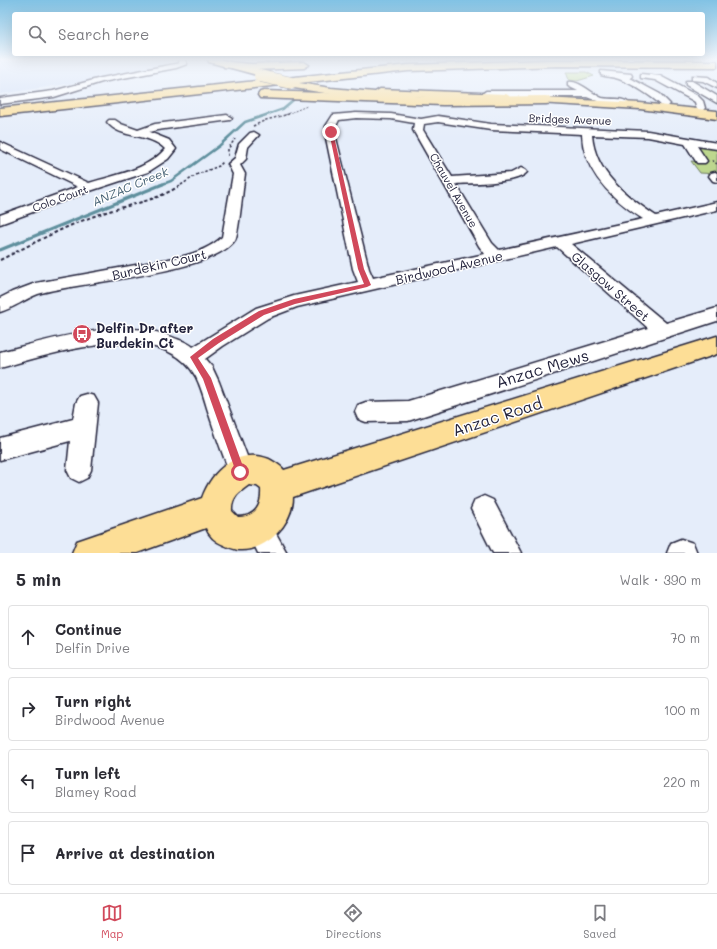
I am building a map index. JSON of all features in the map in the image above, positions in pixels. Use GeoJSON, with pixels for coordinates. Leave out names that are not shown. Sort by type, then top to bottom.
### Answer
{"type":"FeatureCollection","features":[{"type":"Feature","properties":{"kind":"highway"},"geometry":{"type":"LineString","coordinates":[[0,106],[147,86]]}},
{"type":"Feature","properties":{"kind":"highway"},"geometry":{"type":"LineString","coordinates":[[0,106],[198,86]]}},
{"type":"Feature","properties":{"kind":"highway"},"geometry":{"type":"LineString","coordinates":[[0,112],[243,86]]}},
{"type":"Feature","properties":{"kind":"highway"},"geometry":{"type":"LineString","coordinates":[[315,86],[372,93]]}},
{"type":"Feature","properties":{"kind":"highway"},"geometry":{"type":"LineString","coordinates":[[354,86],[358,89],[372,93]]}},
{"type":"Feature","properties":{"kind":"highway"},"geometry":{"type":"LineString","coordinates":[[0,112],[168,97],[229,94],[443,101],[546,100]]}},
{"type":"Feature","properties":{"kind":"main road"},"geometry":{"type":"LineString","coordinates":[[372,93],[438,98],[546,100],[717,110]]}},
{"type":"Feature","properties":{"kind":"main road"},"geometry":{"type":"LineString","coordinates":[[372,93],[453,96],[593,97],[665,106],[717,115]]}},
{"type":"Feature","properties":{"kind":"main road","name":"Anzac Road"},"geometry":{"type":"LineString","coordinates":[[277,487],[717,345]]}},
{"type":"Feature","properties":{"kind":"main road"},"geometry":{"type":"LineString","coordinates":[[255,470],[262,471],[270,476],[277,487],[277,503],[274,512],[268,521],[266,541],[249,533],[239,534],[230,532],[220,523],[216,509],[217,498],[221,488],[226,482],[240,472],[255,470]]}},
{"type":"Feature","properties":{"kind":"main road"},"geometry":{"type":"LineString","coordinates":[[88,553],[216,509]]}},
{"type":"Feature","properties":{"kind":"street"},"geometry":{"type":"LineString","coordinates":[[0,101],[54,94],[82,86]]}},
{"type":"Feature","properties":{"kind":"street"},"geometry":{"type":"LineString","coordinates":[[574,86],[593,97]]}},
{"type":"Feature","properties":{"kind":"street"},"geometry":{"type":"LineString","coordinates":[[640,86],[657,96],[665,106]]}},
{"type":"Feature","properties":{"kind":"street"},"geometry":{"type":"LineString","coordinates":[[672,86],[695,98],[698,101],[700,108]]}},
{"type":"Feature","properties":{"kind":"street"},"geometry":{"type":"LineString","coordinates":[[690,86],[717,100]]}},
{"type":"Feature","properties":{"kind":"street"},"geometry":{"type":"LineString","coordinates":[[428,91],[439,93],[593,97]]}},
{"type":"Feature","properties":{"kind":"street","name":"Bridges Avenue"},"geometry":{"type":"LineString","coordinates":[[367,285],[361,269],[331,138],[332,126],[336,117],[402,118],[421,122],[438,120],[491,127],[648,134],[717,146]]}},
{"type":"Feature","properties":{"kind":"street","name":"Colo Court"},"geometry":{"type":"LineString","coordinates":[[141,132],[155,127],[227,118]]}},
{"type":"Feature","properties":{"kind":"street","name":"Colo Court"},"geometry":{"type":"LineString","coordinates":[[0,220],[88,187],[137,173],[156,163],[171,149],[169,146],[154,137],[141,132],[118,127],[112,122]]}},
{"type":"Feature","properties":{"kind":"street","name":"Chauvel Avenue"},"geometry":{"type":"LineString","coordinates":[[421,122],[418,125],[418,130],[486,246],[496,256]]}},
{"type":"Feature","properties":{"kind":"street"},"geometry":{"type":"LineString","coordinates":[[587,131],[586,142],[588,152],[599,172],[624,199],[654,220]]}},
{"type":"Feature","properties":{"kind":"street","name":"Burdekin Court"},"geometry":{"type":"LineString","coordinates":[[0,306],[18,296],[36,289],[180,262],[199,257],[213,251],[229,238],[239,174],[234,164],[240,159],[243,146],[251,132]]}},
{"type":"Feature","properties":{"kind":"street"},"geometry":{"type":"LineString","coordinates":[[690,141],[706,159]]}},
{"type":"Feature","properties":{"kind":"street"},"geometry":{"type":"LineString","coordinates":[[0,144],[88,187]]}},
{"type":"Feature","properties":{"kind":"street"},"geometry":{"type":"LineString","coordinates":[[449,181],[513,176],[521,172]]}},
{"type":"Feature","properties":{"kind":"street","name":"Birdwood Avenue"},"geometry":{"type":"LineString","coordinates":[[194,357],[216,341],[262,313],[294,302],[717,206]]}},
{"type":"Feature","properties":{"kind":"street","name":"Glasgow Street"},"geometry":{"type":"LineString","coordinates":[[560,242],[663,331]]}},
{"type":"Feature","properties":{"kind":"street","name":"Anzac Mews"},"geometry":{"type":"LineString","coordinates":[[366,412],[408,411],[717,314]]}},
{"type":"Feature","properties":{"kind":"street"},"geometry":{"type":"LineString","coordinates":[[0,360],[92,339],[120,336],[141,336],[159,339],[176,345],[194,357],[207,378],[240,472]]}},
{"type":"Feature","properties":{"kind":"street"},"geometry":{"type":"LineString","coordinates":[[79,470],[87,403]]}},
{"type":"Feature","properties":{"kind":"street"},"geometry":{"type":"LineString","coordinates":[[0,449],[83,427]]}},
{"type":"Feature","properties":{"kind":"street"},"geometry":{"type":"LineString","coordinates":[[484,509],[507,553]]}},
{"type":"Feature","properties":{"kind":"path"},"geometry":{"type":"LineString","coordinates":[[251,132],[266,120],[292,113],[310,105]]}},
{"type":"Feature","properties":{"kind":"path"},"geometry":{"type":"LineString","coordinates":[[0,260],[64,228],[102,213],[151,200],[171,192],[198,174],[219,166],[229,156],[228,149],[230,144],[238,136]]}},
{"type":"Feature","properties":{"kind":"path"},"geometry":{"type":"LineString","coordinates":[[706,159],[714,160]]}},
{"type":"Feature","properties":{"kind":"shaded area"},"geometry":{"type":"Polygon","coordinates":[[[0,86],[55,86],[0,94],[0,86]]]}},
{"type":"Feature","properties":{"kind":"green space"},"geometry":{"type":"Polygon","coordinates":[[[701,145],[717,147],[717,174],[700,173],[691,161],[707,163],[698,147],[701,145]]]}},
{"type":"Feature","properties":{"kind":"waterway","name":"ANZAC Creek"},"geometry":{"type":"LineString","coordinates":[[266,115],[283,109],[296,98]]}},
{"type":"Feature","properties":{"kind":"waterway","name":"ANZAC Creek"},"geometry":{"type":"LineString","coordinates":[[160,185],[171,181],[219,146],[245,122],[266,115]]}},
{"type":"Feature","properties":{"kind":"waterway","name":"ANZAC Creek"},"geometry":{"type":"LineString","coordinates":[[0,250],[163,184]]}},
{"type":"Feature","properties":{"kind":"place","name":"Delfin Dr after Burdekin Ct"},"geometry":{"type":"Point","coordinates":[82,334]}},
{"type":"Feature","properties":{"kind":"route"},"geometry":{"type":"LineString","coordinates":[[240,472],[207,378],[194,357],[216,341],[262,313],[276,307],[367,285],[361,269],[331,138],[331,132]]}}]}
